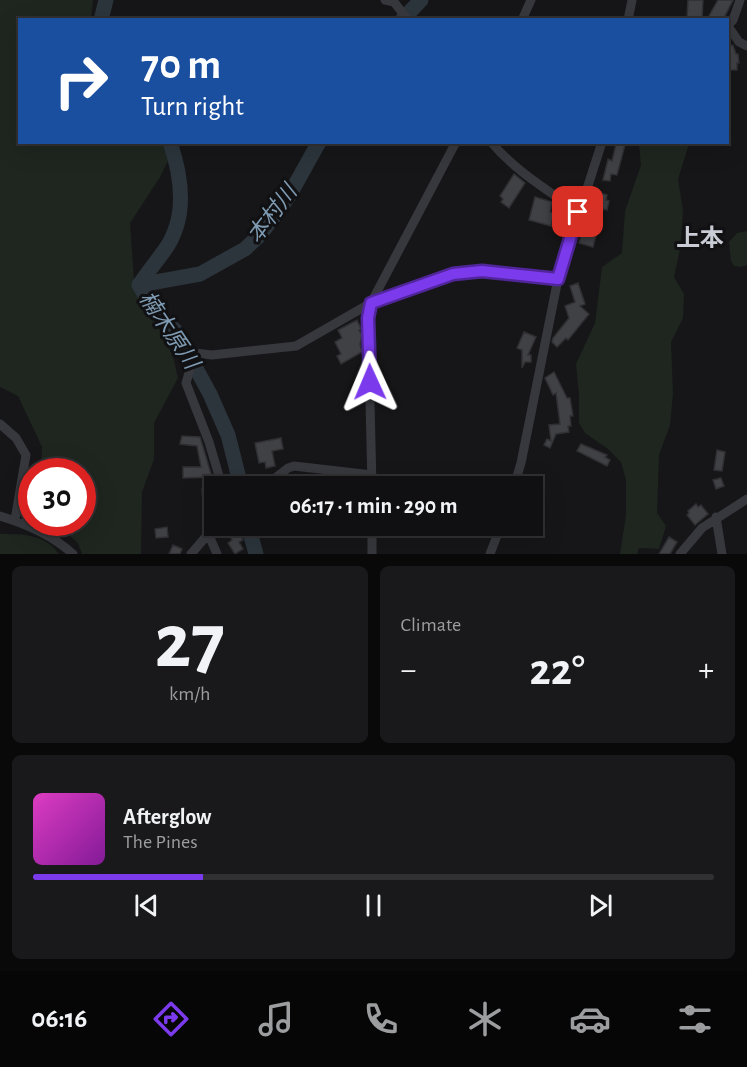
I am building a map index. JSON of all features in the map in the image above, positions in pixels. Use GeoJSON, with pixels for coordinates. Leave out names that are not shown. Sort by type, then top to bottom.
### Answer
{"type":"FeatureCollection","features":[{"type":"Feature","properties":{"kind":"street"},"geometry":{"type":"LineString","coordinates":[[523,18],[531,0]]}},
{"type":"Feature","properties":{"kind":"street"},"geometry":{"type":"LineString","coordinates":[[628,18],[632,0]]}},
{"type":"Feature","properties":{"kind":"street"},"geometry":{"type":"LineString","coordinates":[[729,25],[740,0]]}},
{"type":"Feature","properties":{"kind":"street"},"geometry":{"type":"LineString","coordinates":[[389,1],[406,18]]}},
{"type":"Feature","properties":{"kind":"street"},"geometry":{"type":"LineString","coordinates":[[729,27],[739,42],[747,46]]}},
{"type":"Feature","properties":{"kind":"street"},"geometry":{"type":"LineString","coordinates":[[278,476],[294,466],[372,475],[368,318],[371,303],[455,144]]}},
{"type":"Feature","properties":{"kind":"street"},"geometry":{"type":"LineString","coordinates":[[493,144],[520,170],[578,212]]}},
{"type":"Feature","properties":{"kind":"street"},"geometry":{"type":"LineString","coordinates":[[517,476],[558,279],[601,144]]}},
{"type":"Feature","properties":{"kind":"street"},"geometry":{"type":"LineString","coordinates":[[219,476],[210,442],[186,383],[195,353],[212,355],[296,346],[371,303],[453,274],[482,271],[558,279]]}},
{"type":"Feature","properties":{"kind":"street"},"geometry":{"type":"LineString","coordinates":[[0,424],[16,438],[26,455],[15,520]]}},
{"type":"Feature","properties":{"kind":"street"},"geometry":{"type":"LineString","coordinates":[[680,554],[702,528],[747,499]]}},
{"type":"Feature","properties":{"kind":"street"},"geometry":{"type":"LineString","coordinates":[[0,516],[15,520],[60,542],[73,554]]}},
{"type":"Feature","properties":{"kind":"street"},"geometry":{"type":"LineString","coordinates":[[716,517],[722,554]]}},
{"type":"Feature","properties":{"kind":"street"},"geometry":{"type":"LineString","coordinates":[[191,554],[206,536]]}},
{"type":"Feature","properties":{"kind":"street"},"geometry":{"type":"LineString","coordinates":[[209,536],[217,554]]}},
{"type":"Feature","properties":{"kind":"street"},"geometry":{"type":"LineString","coordinates":[[372,536],[372,554]]}},
{"type":"Feature","properties":{"kind":"street"},"geometry":{"type":"LineString","coordinates":[[490,554],[497,536]]}},
{"type":"Feature","properties":{"kind":"shaded area"},"geometry":{"type":"Polygon","coordinates":[[[0,0],[93,0],[91,18],[18,18],[18,144],[164,144],[170,157],[160,177],[130,223],[134,281],[173,356],[178,378],[154,423],[154,459],[142,492],[141,554],[82,554],[78,543],[70,536],[96,536],[96,458],[42,458],[42,447],[18,396],[0,387],[0,0]]]}},
{"type":"Feature","properties":{"kind":"shaded area"},"geometry":{"type":"Polygon","coordinates":[[[639,144],[689,144],[678,179],[683,211],[680,249],[674,277],[684,294],[683,318],[671,342],[673,394],[670,425],[659,455],[657,513],[666,526],[659,549],[639,548],[637,554],[620,554],[626,515],[626,480],[621,462],[608,449],[585,433],[579,423],[576,364],[595,323],[602,267],[622,253],[625,211],[641,165],[639,144]]]}},
{"type":"Feature","properties":{"kind":"shaded area"},"geometry":{"type":"Polygon","coordinates":[[[747,231],[747,265],[734,266],[731,261],[729,242],[737,233],[747,231]]]}},
{"type":"Feature","properties":{"kind":"shaded area"},"geometry":{"type":"Polygon","coordinates":[[[0,534],[33,536],[47,542],[59,554],[0,554],[0,534]]]}},
{"type":"Feature","properties":{"kind":"building"},"geometry":{"type":"Polygon","coordinates":[[[688,0],[703,0],[702,18],[687,18],[688,0]]]}},
{"type":"Feature","properties":{"kind":"building"},"geometry":{"type":"Polygon","coordinates":[[[718,0],[733,0],[724,18],[709,16],[718,0]]]}},
{"type":"Feature","properties":{"kind":"building"},"geometry":{"type":"Polygon","coordinates":[[[733,45],[738,54],[737,70],[729,70],[729,46],[733,45]]]}},
{"type":"Feature","properties":{"kind":"building"},"geometry":{"type":"Polygon","coordinates":[[[616,144],[625,145],[617,175],[611,174],[610,181],[603,180],[608,159],[612,161],[616,144]]]}},
{"type":"Feature","properties":{"kind":"building"},"geometry":{"type":"Polygon","coordinates":[[[514,174],[525,183],[509,208],[501,202],[503,199],[500,196],[514,174]]]}},
{"type":"Feature","properties":{"kind":"building"},"geometry":{"type":"Polygon","coordinates":[[[597,192],[607,195],[606,200],[609,201],[607,210],[603,209],[593,247],[579,243],[585,220],[591,222],[597,192]]]}},
{"type":"Feature","properties":{"kind":"building"},"geometry":{"type":"Polygon","coordinates":[[[535,197],[552,202],[550,212],[554,213],[551,226],[529,220],[535,197]]]}},
{"type":"Feature","properties":{"kind":"building"},"geometry":{"type":"Polygon","coordinates":[[[578,283],[585,304],[580,306],[589,314],[568,340],[566,338],[557,347],[552,342],[553,338],[569,318],[565,306],[575,302],[570,286],[578,283]]]}},
{"type":"Feature","properties":{"kind":"building"},"geometry":{"type":"Polygon","coordinates":[[[357,320],[362,335],[360,344],[362,352],[341,364],[337,356],[341,354],[335,342],[342,338],[338,330],[357,320]]]}},
{"type":"Feature","properties":{"kind":"building"},"geometry":{"type":"Polygon","coordinates":[[[524,332],[536,337],[528,355],[531,355],[531,362],[525,362],[522,368],[522,350],[517,348],[524,332]]]}},
{"type":"Feature","properties":{"kind":"building"},"geometry":{"type":"Polygon","coordinates":[[[554,372],[567,398],[570,398],[573,416],[570,416],[569,432],[556,434],[550,448],[544,445],[547,439],[551,441],[549,425],[560,424],[556,393],[553,395],[545,378],[554,372]]]}},
{"type":"Feature","properties":{"kind":"building"},"geometry":{"type":"Polygon","coordinates":[[[182,436],[200,437],[212,476],[183,478],[183,467],[201,467],[197,446],[180,444],[182,436]]]}},
{"type":"Feature","properties":{"kind":"building"},"geometry":{"type":"Polygon","coordinates":[[[281,438],[283,449],[272,451],[275,466],[266,468],[265,462],[259,463],[255,443],[281,438]]]}},
{"type":"Feature","properties":{"kind":"building"},"geometry":{"type":"Polygon","coordinates":[[[581,444],[607,455],[605,457],[610,460],[607,466],[577,451],[581,444]]]}},
{"type":"Feature","properties":{"kind":"building"},"geometry":{"type":"Polygon","coordinates":[[[717,450],[725,452],[722,471],[714,470],[717,450]]]}},
{"type":"Feature","properties":{"kind":"building"},"geometry":{"type":"Polygon","coordinates":[[[721,478],[724,486],[716,489],[713,480],[721,478]]]}},
{"type":"Feature","properties":{"kind":"building"},"geometry":{"type":"Polygon","coordinates":[[[696,504],[698,507],[701,505],[708,514],[695,525],[687,515],[696,504]]]}},
{"type":"Feature","properties":{"kind":"building"},"geometry":{"type":"Polygon","coordinates":[[[167,527],[168,537],[156,538],[155,529],[167,527]]]}},
{"type":"Feature","properties":{"kind":"building"},"geometry":{"type":"Polygon","coordinates":[[[230,536],[241,536],[243,540],[239,542],[243,549],[235,554],[228,543],[232,540],[230,536]]]}},
{"type":"Feature","properties":{"kind":"building"},"geometry":{"type":"Polygon","coordinates":[[[669,537],[677,542],[670,554],[659,554],[669,537]]]}},
{"type":"Feature","properties":{"kind":"building"},"geometry":{"type":"Polygon","coordinates":[[[173,545],[182,549],[180,554],[169,554],[173,545]]]}},
{"type":"Feature","properties":{"kind":"waterway","name":"楠木原川"},"geometry":{"type":"LineString","coordinates":[[102,18],[106,0]]}},
{"type":"Feature","properties":{"kind":"waterway","name":"本村川"},"geometry":{"type":"LineString","coordinates":[[404,18],[421,0]]}},
{"type":"Feature","properties":{"kind":"waterway","name":"楠木原川"},"geometry":{"type":"LineString","coordinates":[[139,285],[172,238],[180,212],[180,184],[171,144]]}},
{"type":"Feature","properties":{"kind":"waterway","name":"本村川"},"geometry":{"type":"LineString","coordinates":[[139,285],[200,274],[245,249],[260,235],[289,196],[318,144]]}},
{"type":"Feature","properties":{"kind":"waterway","name":"楠木原川"},"geometry":{"type":"LineString","coordinates":[[139,285],[157,314],[175,330],[210,394],[228,435],[238,476]]}},
{"type":"Feature","properties":{"kind":"waterway","name":"楠木原川"},"geometry":{"type":"LineString","coordinates":[[251,536],[256,554]]}},
{"type":"Feature","properties":{"kind":"district","name":"上本"},"geometry":{"type":"Point","coordinates":[700,239]}},
{"type":"Feature","properties":{"kind":"route"},"geometry":{"type":"LineString","coordinates":[[370,382],[368,318],[371,303],[453,274],[482,271],[558,279],[578,212]]}}]}
